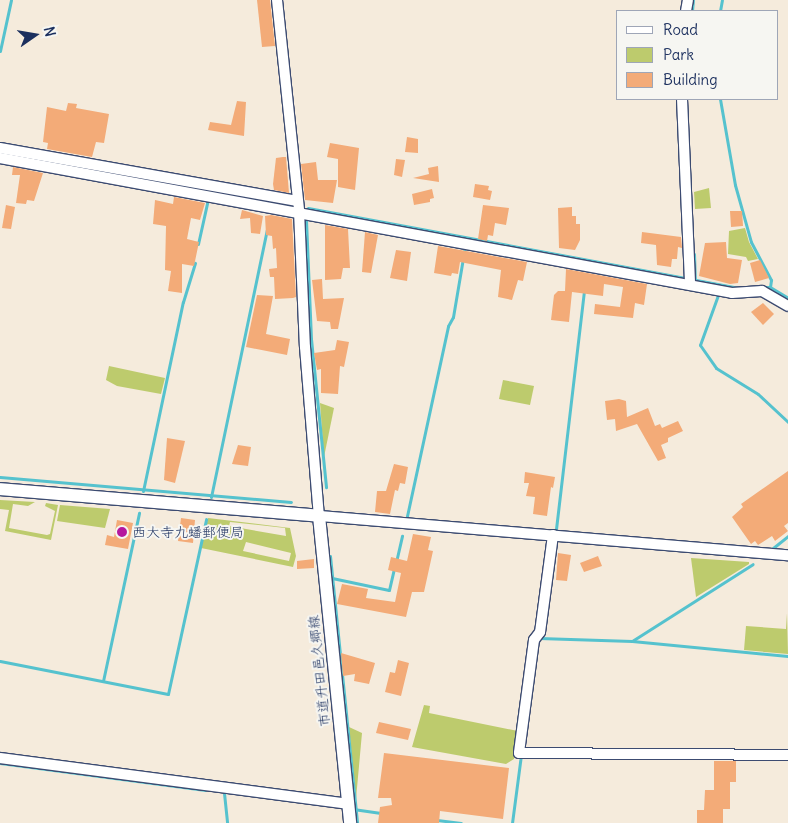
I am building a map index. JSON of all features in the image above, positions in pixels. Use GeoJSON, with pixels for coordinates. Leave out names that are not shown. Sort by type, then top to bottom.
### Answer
{"type":"FeatureCollection","features":[{"type":"Feature","properties":{"kind":"street"},"geometry":{"type":"LineString","coordinates":[[277,0],[299,212],[305,347],[319,516]]}},
{"type":"Feature","properties":{"kind":"street"},"geometry":{"type":"LineString","coordinates":[[682,100],[691,281]]}},
{"type":"Feature","properties":{"kind":"street"},"geometry":{"type":"LineString","coordinates":[[0,148],[297,201]]}},
{"type":"Feature","properties":{"kind":"street"},"geometry":{"type":"LineString","coordinates":[[0,158],[691,281],[740,294],[762,291],[780,298],[788,306]]}},
{"type":"Feature","properties":{"kind":"street"},"geometry":{"type":"LineString","coordinates":[[0,489],[788,555]]}},
{"type":"Feature","properties":{"kind":"street","name":"市道升田邑久郷線"},"geometry":{"type":"LineString","coordinates":[[319,516],[348,811]]}},
{"type":"Feature","properties":{"kind":"street"},"geometry":{"type":"LineString","coordinates":[[553,535],[540,632],[534,640],[521,753],[788,755]]}},
{"type":"Feature","properties":{"kind":"street"},"geometry":{"type":"LineString","coordinates":[[0,758],[348,811]]}},
{"type":"Feature","properties":{"kind":"green space"},"geometry":{"type":"Polygon","coordinates":[[[709,188],[711,208],[695,209],[694,192],[709,188]]]}},
{"type":"Feature","properties":{"kind":"green space"},"geometry":{"type":"Polygon","coordinates":[[[745,228],[749,242],[758,259],[748,261],[746,257],[728,254],[729,231],[745,228]]]}},
{"type":"Feature","properties":{"kind":"green space"},"geometry":{"type":"Polygon","coordinates":[[[109,366],[165,378],[161,394],[117,386],[106,380],[109,366]]]}},
{"type":"Feature","properties":{"kind":"green space"},"geometry":{"type":"Polygon","coordinates":[[[503,380],[534,386],[530,405],[499,399],[503,380]]]}},
{"type":"Feature","properties":{"kind":"green space"},"geometry":{"type":"Polygon","coordinates":[[[320,403],[334,408],[324,457],[320,403]]]}},
{"type":"Feature","properties":{"kind":"green space"},"geometry":{"type":"Polygon","coordinates":[[[0,500],[35,502],[28,506],[13,504],[9,528],[47,535],[50,534],[55,511],[45,506],[46,503],[58,505],[51,540],[5,531],[9,510],[0,509],[0,500]]]}},
{"type":"Feature","properties":{"kind":"green space"},"geometry":{"type":"Polygon","coordinates":[[[60,505],[110,509],[105,528],[57,521],[60,505]]]}},
{"type":"Feature","properties":{"kind":"green space"},"geometry":{"type":"Polygon","coordinates":[[[208,518],[290,528],[296,556],[293,567],[201,548],[208,518]],[[230,522],[229,526],[286,536],[285,528],[230,522]],[[246,542],[243,551],[289,561],[291,553],[246,542]]]}},
{"type":"Feature","properties":{"kind":"green space"},"geometry":{"type":"Polygon","coordinates":[[[691,558],[749,562],[749,564],[696,597],[691,558]]]}},
{"type":"Feature","properties":{"kind":"green space"},"geometry":{"type":"Polygon","coordinates":[[[787,613],[788,654],[744,650],[746,626],[786,629],[787,613]]]}},
{"type":"Feature","properties":{"kind":"green space"},"geometry":{"type":"Polygon","coordinates":[[[424,705],[430,706],[429,713],[518,731],[514,759],[506,764],[412,747],[424,705]]]}},
{"type":"Feature","properties":{"kind":"green space"},"geometry":{"type":"Polygon","coordinates":[[[349,727],[362,733],[356,799],[349,727]]]}},
{"type":"Feature","properties":{"kind":"building"},"geometry":{"type":"Polygon","coordinates":[[[257,0],[270,0],[275,46],[262,47],[257,0]]]}},
{"type":"Feature","properties":{"kind":"building"},"geometry":{"type":"Polygon","coordinates":[[[237,101],[246,102],[244,136],[208,130],[210,122],[231,125],[237,101]]]}},
{"type":"Feature","properties":{"kind":"building"},"geometry":{"type":"Polygon","coordinates":[[[68,103],[77,104],[76,108],[109,114],[104,143],[96,142],[92,157],[47,149],[48,143],[43,142],[47,107],[66,111],[68,103]]]}},
{"type":"Feature","properties":{"kind":"building"},"geometry":{"type":"Polygon","coordinates":[[[407,137],[418,139],[418,153],[405,152],[407,137]]]}},
{"type":"Feature","properties":{"kind":"building"},"geometry":{"type":"Polygon","coordinates":[[[330,143],[359,148],[355,190],[338,187],[338,159],[327,157],[330,143]]]}},
{"type":"Feature","properties":{"kind":"building"},"geometry":{"type":"Polygon","coordinates":[[[286,157],[289,193],[274,190],[273,184],[276,158],[286,157]]]}},
{"type":"Feature","properties":{"kind":"building"},"geometry":{"type":"Polygon","coordinates":[[[396,159],[405,160],[402,177],[394,175],[396,159]]]}},
{"type":"Feature","properties":{"kind":"building"},"geometry":{"type":"Polygon","coordinates":[[[316,162],[318,180],[337,180],[333,203],[305,200],[301,164],[316,162]]]}},
{"type":"Feature","properties":{"kind":"building"},"geometry":{"type":"Polygon","coordinates":[[[438,166],[439,182],[413,178],[429,174],[428,168],[438,166]]]}},
{"type":"Feature","properties":{"kind":"building"},"geometry":{"type":"Polygon","coordinates":[[[13,167],[43,173],[34,201],[27,200],[26,204],[16,203],[20,175],[12,175],[13,167]]]}},
{"type":"Feature","properties":{"kind":"building"},"geometry":{"type":"Polygon","coordinates":[[[475,184],[489,186],[488,190],[492,191],[490,200],[473,197],[475,184]]]}},
{"type":"Feature","properties":{"kind":"building"},"geometry":{"type":"Polygon","coordinates":[[[432,189],[434,198],[430,199],[430,202],[414,205],[412,194],[432,189]]]}},
{"type":"Feature","properties":{"kind":"building"},"geometry":{"type":"Polygon","coordinates":[[[174,197],[205,203],[200,220],[191,218],[187,239],[199,242],[194,266],[182,264],[182,293],[168,291],[171,271],[165,270],[166,226],[153,224],[155,200],[173,204],[174,197]]]}},
{"type":"Feature","properties":{"kind":"building"},"geometry":{"type":"Polygon","coordinates":[[[6,205],[15,207],[11,229],[2,228],[6,205]]]}},
{"type":"Feature","properties":{"kind":"building"},"geometry":{"type":"Polygon","coordinates":[[[483,205],[509,208],[506,225],[495,223],[493,236],[488,235],[487,241],[478,239],[483,205]]]}},
{"type":"Feature","properties":{"kind":"building"},"geometry":{"type":"Polygon","coordinates":[[[572,207],[572,216],[576,216],[576,224],[580,224],[580,240],[575,250],[559,248],[558,208],[572,207]]]}},
{"type":"Feature","properties":{"kind":"building"},"geometry":{"type":"Polygon","coordinates":[[[242,210],[263,216],[260,234],[251,233],[250,218],[240,219],[242,210]]]}},
{"type":"Feature","properties":{"kind":"building"},"geometry":{"type":"Polygon","coordinates":[[[730,211],[742,211],[743,226],[731,227],[730,211]]]}},
{"type":"Feature","properties":{"kind":"building"},"geometry":{"type":"Polygon","coordinates":[[[271,215],[292,219],[296,297],[293,298],[275,299],[274,277],[270,277],[269,269],[277,268],[276,248],[273,249],[272,236],[266,235],[265,216],[271,215]]]}},
{"type":"Feature","properties":{"kind":"building"},"geometry":{"type":"Polygon","coordinates":[[[325,225],[348,229],[350,268],[343,268],[341,279],[325,280],[325,225]]]}},
{"type":"Feature","properties":{"kind":"building"},"geometry":{"type":"Polygon","coordinates":[[[365,232],[378,235],[371,273],[362,272],[365,232]]]}},
{"type":"Feature","properties":{"kind":"building"},"geometry":{"type":"Polygon","coordinates":[[[642,232],[681,237],[682,248],[678,247],[677,259],[672,259],[671,267],[657,265],[656,245],[641,243],[642,232]]]}},
{"type":"Feature","properties":{"kind":"building"},"geometry":{"type":"Polygon","coordinates":[[[726,242],[727,258],[742,260],[738,283],[730,284],[699,276],[705,243],[726,242]]]}},
{"type":"Feature","properties":{"kind":"building"},"geometry":{"type":"Polygon","coordinates":[[[438,246],[527,262],[523,281],[518,280],[512,300],[498,297],[501,270],[460,262],[458,274],[452,273],[451,276],[434,273],[438,246]]]}},
{"type":"Feature","properties":{"kind":"building"},"geometry":{"type":"Polygon","coordinates":[[[396,250],[411,252],[407,281],[390,278],[396,250]]]}},
{"type":"Feature","properties":{"kind":"building"},"geometry":{"type":"Polygon","coordinates":[[[760,260],[769,278],[755,282],[750,263],[760,260]]]}},
{"type":"Feature","properties":{"kind":"building"},"geometry":{"type":"Polygon","coordinates":[[[566,269],[647,284],[644,305],[635,303],[633,318],[594,314],[595,304],[620,307],[623,287],[604,284],[603,296],[572,292],[569,322],[551,320],[554,295],[558,291],[565,291],[566,269]]]}},
{"type":"Feature","properties":{"kind":"building"},"geometry":{"type":"Polygon","coordinates":[[[322,279],[323,299],[344,298],[338,329],[331,329],[330,322],[317,321],[312,280],[322,279]]]}},
{"type":"Feature","properties":{"kind":"building"},"geometry":{"type":"Polygon","coordinates":[[[257,295],[273,296],[266,334],[290,339],[287,355],[246,347],[257,295]]]}},
{"type":"Feature","properties":{"kind":"building"},"geometry":{"type":"Polygon","coordinates":[[[763,303],[774,314],[763,325],[751,312],[763,303]]]}},
{"type":"Feature","properties":{"kind":"building"},"geometry":{"type":"Polygon","coordinates":[[[337,340],[349,342],[344,367],[340,366],[338,394],[321,393],[321,369],[317,370],[314,353],[335,350],[337,340]]]}},
{"type":"Feature","properties":{"kind":"building"},"geometry":{"type":"Polygon","coordinates":[[[619,399],[626,401],[627,417],[648,408],[655,426],[660,424],[662,428],[678,421],[683,431],[668,438],[668,442],[661,445],[666,458],[658,461],[637,424],[616,431],[615,419],[607,420],[605,401],[619,399]]]}},
{"type":"Feature","properties":{"kind":"building"},"geometry":{"type":"Polygon","coordinates":[[[167,438],[185,441],[175,483],[164,480],[167,438]]]}},
{"type":"Feature","properties":{"kind":"building"},"geometry":{"type":"Polygon","coordinates":[[[238,445],[251,447],[248,466],[232,464],[238,445]]]}},
{"type":"Feature","properties":{"kind":"building"},"geometry":{"type":"Polygon","coordinates":[[[394,464],[408,467],[405,484],[400,483],[398,491],[395,490],[390,514],[375,512],[377,491],[386,491],[394,464]]]}},
{"type":"Feature","properties":{"kind":"building"},"geometry":{"type":"Polygon","coordinates":[[[788,471],[788,523],[784,526],[788,531],[775,541],[772,536],[758,545],[755,541],[751,544],[732,517],[743,507],[741,504],[788,471]]]}},
{"type":"Feature","properties":{"kind":"building"},"geometry":{"type":"Polygon","coordinates":[[[525,472],[555,477],[553,488],[551,487],[547,516],[533,514],[535,497],[526,496],[529,483],[524,483],[525,472]]]}},
{"type":"Feature","properties":{"kind":"building"},"geometry":{"type":"Polygon","coordinates":[[[181,518],[195,520],[193,543],[178,541],[181,518]]]}},
{"type":"Feature","properties":{"kind":"building"},"geometry":{"type":"Polygon","coordinates":[[[117,520],[133,523],[128,549],[105,545],[107,535],[114,537],[117,520]]]}},
{"type":"Feature","properties":{"kind":"building"},"geometry":{"type":"Polygon","coordinates":[[[413,534],[431,537],[428,550],[433,551],[424,592],[412,592],[406,617],[337,604],[342,584],[368,589],[366,598],[395,602],[401,573],[388,570],[391,557],[407,561],[413,534]]]}},
{"type":"Feature","properties":{"kind":"building"},"geometry":{"type":"Polygon","coordinates":[[[558,553],[571,555],[567,581],[556,580],[558,553]]]}},
{"type":"Feature","properties":{"kind":"building"},"geometry":{"type":"Polygon","coordinates":[[[598,556],[602,566],[584,572],[580,563],[598,556]]]}},
{"type":"Feature","properties":{"kind":"building"},"geometry":{"type":"Polygon","coordinates":[[[314,559],[314,568],[297,569],[297,561],[314,559]]]}},
{"type":"Feature","properties":{"kind":"building"},"geometry":{"type":"Polygon","coordinates":[[[341,653],[375,663],[369,684],[354,681],[355,674],[343,676],[341,653]]]}},
{"type":"Feature","properties":{"kind":"building"},"geometry":{"type":"Polygon","coordinates":[[[398,660],[409,663],[401,696],[385,692],[390,672],[395,673],[398,660]]]}},
{"type":"Feature","properties":{"kind":"building"},"geometry":{"type":"Polygon","coordinates":[[[379,722],[411,729],[408,740],[376,733],[379,722]]]}},
{"type":"Feature","properties":{"kind":"building"},"geometry":{"type":"Polygon","coordinates":[[[384,753],[509,768],[503,819],[440,811],[439,823],[378,823],[380,807],[392,805],[391,798],[378,798],[384,753]]]}},
{"type":"Feature","properties":{"kind":"building"},"geometry":{"type":"Polygon","coordinates":[[[714,761],[736,761],[736,782],[730,782],[730,809],[723,809],[723,823],[697,823],[697,810],[704,810],[705,790],[714,790],[714,761]]]}},
{"type":"Feature","properties":{"kind":"waterway"},"geometry":{"type":"LineString","coordinates":[[0,51],[11,0]]}},
{"type":"Feature","properties":{"kind":"waterway"},"geometry":{"type":"LineString","coordinates":[[692,10],[693,0]]}},
{"type":"Feature","properties":{"kind":"waterway"},"geometry":{"type":"LineString","coordinates":[[720,10],[722,0]]}},
{"type":"Feature","properties":{"kind":"waterway"},"geometry":{"type":"LineString","coordinates":[[720,100],[735,185],[751,242],[771,280],[770,287]]}},
{"type":"Feature","properties":{"kind":"waterway"},"geometry":{"type":"LineString","coordinates":[[154,181],[289,205]]}},
{"type":"Feature","properties":{"kind":"waterway"},"geometry":{"type":"LineString","coordinates":[[198,244],[208,199]]}},
{"type":"Feature","properties":{"kind":"waterway"},"geometry":{"type":"LineString","coordinates":[[308,208],[738,288]]}},
{"type":"Feature","properties":{"kind":"waterway"},"geometry":{"type":"LineString","coordinates":[[306,220],[311,339],[326,487]]}},
{"type":"Feature","properties":{"kind":"waterway"},"geometry":{"type":"LineString","coordinates":[[211,497],[267,230]]}},
{"type":"Feature","properties":{"kind":"waterway"},"geometry":{"type":"LineString","coordinates":[[407,516],[448,326],[453,317],[465,246]]}},
{"type":"Feature","properties":{"kind":"waterway"},"geometry":{"type":"LineString","coordinates":[[694,254],[695,280]]}},
{"type":"Feature","properties":{"kind":"waterway"},"geometry":{"type":"LineString","coordinates":[[143,491],[183,302],[195,263]]}},
{"type":"Feature","properties":{"kind":"waterway"},"geometry":{"type":"LineString","coordinates":[[752,287],[770,287],[788,298]]}},
{"type":"Feature","properties":{"kind":"waterway"},"geometry":{"type":"LineString","coordinates":[[556,529],[584,290]]}},
{"type":"Feature","properties":{"kind":"waterway"},"geometry":{"type":"LineString","coordinates":[[718,295],[700,345],[716,368],[758,394],[788,422]]}},
{"type":"Feature","properties":{"kind":"waterway"},"geometry":{"type":"LineString","coordinates":[[0,477],[291,502]]}},
{"type":"Feature","properties":{"kind":"waterway"},"geometry":{"type":"LineString","coordinates":[[103,681],[139,513]]}},
{"type":"Feature","properties":{"kind":"waterway"},"geometry":{"type":"LineString","coordinates":[[0,661],[168,694],[206,519]]}},
{"type":"Feature","properties":{"kind":"waterway"},"geometry":{"type":"LineString","coordinates":[[396,562],[402,536]]}},
{"type":"Feature","properties":{"kind":"waterway"},"geometry":{"type":"LineString","coordinates":[[773,548],[788,536]]}},
{"type":"Feature","properties":{"kind":"waterway"},"geometry":{"type":"LineString","coordinates":[[330,556],[357,823]]}},
{"type":"Feature","properties":{"kind":"waterway"},"geometry":{"type":"LineString","coordinates":[[539,638],[632,641],[753,564]]}},
{"type":"Feature","properties":{"kind":"waterway"},"geometry":{"type":"LineString","coordinates":[[332,578],[389,590],[394,568]]}},
{"type":"Feature","properties":{"kind":"waterway"},"geometry":{"type":"LineString","coordinates":[[632,641],[788,656]]}},
{"type":"Feature","properties":{"kind":"waterway"},"geometry":{"type":"LineString","coordinates":[[512,823],[521,755]]}},
{"type":"Feature","properties":{"kind":"waterway"},"geometry":{"type":"LineString","coordinates":[[0,763],[205,790]]}},
{"type":"Feature","properties":{"kind":"waterway"},"geometry":{"type":"LineString","coordinates":[[224,793],[227,823]]}},
{"type":"Feature","properties":{"kind":"waterway"},"geometry":{"type":"LineString","coordinates":[[353,809],[381,813]]}},
{"type":"Feature","properties":{"kind":"waterway"},"geometry":{"type":"LineString","coordinates":[[437,820],[461,823]]}},
{"type":"Feature","properties":{"kind":"place","name":"西大寺九蟠郵便局"},"geometry":{"type":"Point","coordinates":[122,532]}}]}
